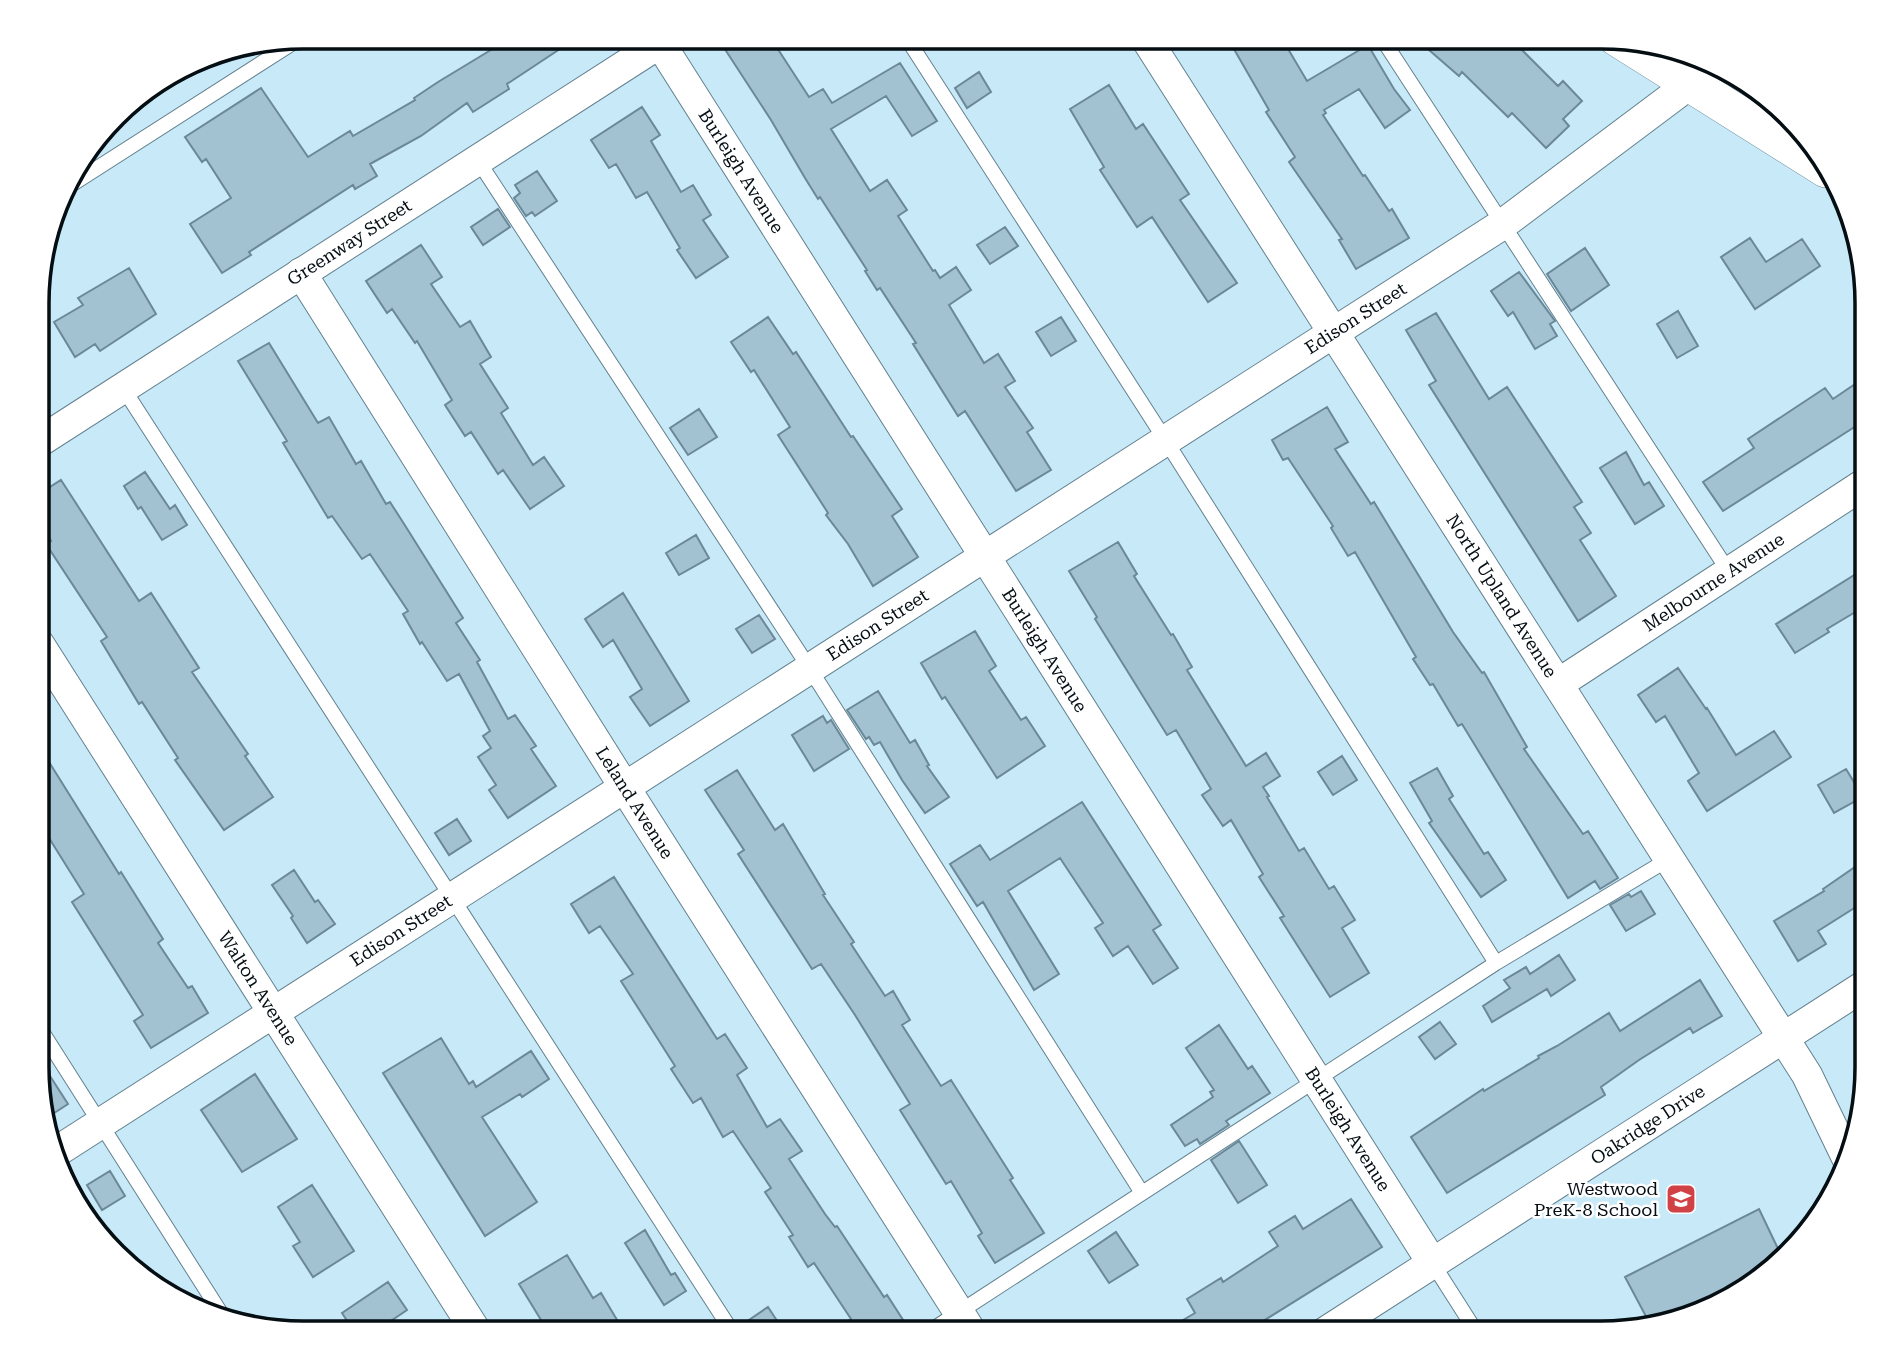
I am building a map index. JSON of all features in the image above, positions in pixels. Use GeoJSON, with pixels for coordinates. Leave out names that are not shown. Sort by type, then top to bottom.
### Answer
{"type":"FeatureCollection","features":[{"type":"Feature","properties":{"kind":"street","name":"Greenway Street"},"geometry":{"type":"LineString","coordinates":[[49,436],[644,49]]}},
{"type":"Feature","properties":{"kind":"street","name":"Burleigh Avenue"},"geometry":{"type":"LineString","coordinates":[[664,49],[1433,1264]]}},
{"type":"Feature","properties":{"kind":"street","name":"North Upland Avenue"},"geometry":{"type":"LineString","coordinates":[[1153,49],[1782,1038],[1821,1101],[1842,1146]]}},
{"type":"Feature","properties":{"kind":"street"},"geometry":{"type":"LineString","coordinates":[[1641,52],[1809,158]]}},
{"type":"Feature","properties":{"kind":"street","name":"Edison Street"},"geometry":{"type":"LineString","coordinates":[[63,1148],[1503,224],[1691,83]]}},
{"type":"Feature","properties":{"kind":"street","name":"Leland Avenue"},"geometry":{"type":"LineString","coordinates":[[302,273],[964,1321]]}},
{"type":"Feature","properties":{"kind":"street","name":"Melbourne Avenue"},"geometry":{"type":"LineString","coordinates":[[1558,684],[1855,490]]}},
{"type":"Feature","properties":{"kind":"street","name":"Walton Avenue"},"geometry":{"type":"LineString","coordinates":[[49,660],[469,1321]]}},
{"type":"Feature","properties":{"kind":"street","name":"Oakridge Drive"},"geometry":{"type":"LineString","coordinates":[[1343,1321],[1855,992]]}},
{"type":"Feature","properties":{"kind":"lane"},"geometry":{"type":"LineString","coordinates":[[914,49],[1166,441],[1496,963]]}},
{"type":"Feature","properties":{"kind":"lane"},"geometry":{"type":"LineString","coordinates":[[1389,49],[1729,572]]}},
{"type":"Feature","properties":{"kind":"lane"},"geometry":{"type":"LineString","coordinates":[[82,178],[281,50]]}},
{"type":"Feature","properties":{"kind":"lane"},"geometry":{"type":"LineString","coordinates":[[477,159],[810,669],[1142,1193]]}},
{"type":"Feature","properties":{"kind":"lane"},"geometry":{"type":"LineString","coordinates":[[123,388],[725,1321]]}},
{"type":"Feature","properties":{"kind":"lane"},"geometry":{"type":"LineString","coordinates":[[968,1321],[1142,1193],[1316,1078],[1496,963],[1669,859]]}},
{"type":"Feature","properties":{"kind":"lane"},"geometry":{"type":"LineString","coordinates":[[49,1042],[216,1305]]}},
{"type":"Feature","properties":{"kind":"lane"},"geometry":{"type":"LineString","coordinates":[[1433,1264],[1469,1321]]}},
{"type":"Feature","properties":{"kind":"building"},"geometry":{"type":"Polygon","coordinates":[[[492,49],[560,49],[507,84],[509,89],[473,112],[467,103],[421,136],[370,164],[377,176],[355,189],[353,185],[249,252],[251,255],[222,273],[190,224],[231,198],[206,159],[202,162],[185,137],[261,88],[308,157],[350,131],[353,136],[415,100],[414,98],[492,49]]]}},
{"type":"Feature","properties":{"kind":"building"},"geometry":{"type":"Polygon","coordinates":[[[725,49],[778,49],[809,97],[823,89],[832,103],[900,63],[937,121],[912,136],[886,96],[831,129],[870,191],[887,180],[907,210],[898,216],[933,271],[935,270],[940,278],[956,267],[971,290],[949,305],[984,363],[998,354],[1015,381],[1005,387],[1033,428],[1027,432],[1051,470],[1016,491],[965,411],[958,416],[913,344],[916,343],[880,288],[877,290],[725,49]]]}},
{"type":"Feature","properties":{"kind":"building"},"geometry":{"type":"Polygon","coordinates":[[[1234,49],[1288,49],[1307,81],[1361,49],[1370,49],[1410,110],[1385,128],[1359,89],[1324,110],[1326,113],[1323,115],[1363,176],[1365,175],[1389,211],[1392,209],[1409,238],[1356,269],[1339,240],[1342,239],[1289,162],[1295,157],[1266,112],[1269,110],[1234,49]]]}},
{"type":"Feature","properties":{"kind":"building"},"geometry":{"type":"Polygon","coordinates":[[[1428,49],[1521,49],[1558,86],[1563,81],[1582,101],[1563,119],[1569,126],[1546,148],[1512,113],[1508,117],[1462,72],[1459,76],[1428,49]]]}},
{"type":"Feature","properties":{"kind":"building"},"geometry":{"type":"Polygon","coordinates":[[[979,72],[991,92],[967,108],[955,88],[979,72]]]}},
{"type":"Feature","properties":{"kind":"building"},"geometry":{"type":"Polygon","coordinates":[[[1109,85],[1136,129],[1143,124],[1189,194],[1180,200],[1237,283],[1208,302],[1152,217],[1137,227],[1100,170],[1104,167],[1070,109],[1109,85]]]}},
{"type":"Feature","properties":{"kind":"building"},"geometry":{"type":"Polygon","coordinates":[[[642,107],[660,135],[651,141],[681,192],[693,185],[711,215],[703,220],[728,257],[696,278],[677,250],[680,248],[647,192],[636,198],[616,164],[609,168],[591,140],[642,107]]]}},
{"type":"Feature","properties":{"kind":"building"},"geometry":{"type":"Polygon","coordinates":[[[537,171],[557,201],[535,216],[532,212],[526,216],[514,198],[520,193],[515,185],[537,171]]]}},
{"type":"Feature","properties":{"kind":"building"},"geometry":{"type":"Polygon","coordinates":[[[498,209],[510,227],[483,245],[471,227],[498,209]]]}},
{"type":"Feature","properties":{"kind":"building"},"geometry":{"type":"Polygon","coordinates":[[[1005,227],[1018,246],[990,264],[977,245],[1005,227]]]}},
{"type":"Feature","properties":{"kind":"building"},"geometry":{"type":"Polygon","coordinates":[[[1750,238],[1766,262],[1802,239],[1820,266],[1755,309],[1721,257],[1750,238]]]}},
{"type":"Feature","properties":{"kind":"building"},"geometry":{"type":"Polygon","coordinates":[[[421,245],[442,277],[431,284],[460,327],[470,321],[491,357],[480,364],[508,408],[501,413],[533,465],[544,457],[564,486],[530,509],[503,470],[498,474],[471,432],[465,436],[445,405],[452,400],[417,341],[415,343],[392,309],[387,313],[366,281],[421,245]]]}},
{"type":"Feature","properties":{"kind":"building"},"geometry":{"type":"Polygon","coordinates":[[[1585,248],[1609,285],[1571,311],[1547,274],[1585,248]]]}},
{"type":"Feature","properties":{"kind":"building"},"geometry":{"type":"Polygon","coordinates":[[[129,268],[156,314],[100,351],[95,344],[75,357],[54,322],[83,305],[78,298],[129,268]]]}},
{"type":"Feature","properties":{"kind":"building"},"geometry":{"type":"Polygon","coordinates":[[[1519,272],[1555,321],[1550,324],[1557,336],[1535,349],[1513,312],[1508,316],[1491,291],[1519,272]]]}},
{"type":"Feature","properties":{"kind":"building"},"geometry":{"type":"Polygon","coordinates":[[[1678,311],[1698,346],[1677,358],[1657,324],[1678,311]]]}},
{"type":"Feature","properties":{"kind":"building"},"geometry":{"type":"Polygon","coordinates":[[[1436,313],[1489,399],[1507,387],[1582,502],[1574,507],[1591,533],[1580,540],[1616,596],[1578,621],[1429,385],[1436,381],[1406,330],[1436,313]]]}},
{"type":"Feature","properties":{"kind":"building"},"geometry":{"type":"Polygon","coordinates":[[[768,317],[793,354],[796,352],[902,509],[892,516],[918,557],[873,586],[778,435],[790,427],[754,370],[751,372],[731,342],[768,317]]]}},
{"type":"Feature","properties":{"kind":"building"},"geometry":{"type":"Polygon","coordinates":[[[1061,317],[1076,341],[1051,356],[1036,332],[1061,317]]]}},
{"type":"Feature","properties":{"kind":"building"},"geometry":{"type":"Polygon","coordinates":[[[269,343],[318,423],[329,417],[356,464],[361,461],[386,504],[390,502],[463,618],[456,623],[480,660],[477,662],[508,719],[515,715],[536,746],[531,749],[556,786],[508,818],[489,790],[496,785],[478,757],[491,748],[483,736],[490,731],[459,674],[447,681],[422,642],[420,644],[403,614],[408,611],[370,554],[362,559],[332,516],[328,518],[283,443],[287,441],[238,361],[269,343]]]}},
{"type":"Feature","properties":{"kind":"building"},"geometry":{"type":"Polygon","coordinates":[[[1855,384],[1855,427],[1723,511],[1703,482],[1754,448],[1748,439],[1825,388],[1833,399],[1855,384]]]}},
{"type":"Feature","properties":{"kind":"building"},"geometry":{"type":"Polygon","coordinates":[[[1327,407],[1348,442],[1335,449],[1371,504],[1374,502],[1453,632],[1482,673],[1484,672],[1527,747],[1524,749],[1583,834],[1588,831],[1618,878],[1600,889],[1595,881],[1568,898],[1462,724],[1458,726],[1433,684],[1430,685],[1413,659],[1416,657],[1355,552],[1348,556],[1331,528],[1333,526],[1288,458],[1283,460],[1272,440],[1327,407]]]}},
{"type":"Feature","properties":{"kind":"building"},"geometry":{"type":"Polygon","coordinates":[[[699,409],[717,437],[688,455],[670,428],[699,409]]]}},
{"type":"Feature","properties":{"kind":"building"},"geometry":{"type":"Polygon","coordinates":[[[1626,452],[1644,485],[1649,482],[1664,506],[1635,524],[1600,468],[1626,452]]]}},
{"type":"Feature","properties":{"kind":"building"},"geometry":{"type":"Polygon","coordinates":[[[145,472],[170,509],[175,505],[187,525],[162,540],[124,486],[145,472]]]}},
{"type":"Feature","properties":{"kind":"building"},"geometry":{"type":"Polygon","coordinates":[[[61,480],[139,601],[151,593],[199,668],[192,672],[248,754],[245,756],[273,797],[224,830],[175,760],[178,758],[142,702],[139,704],[101,641],[107,637],[49,549],[49,488],[61,480]]]}},
{"type":"Feature","properties":{"kind":"building"},"geometry":{"type":"Polygon","coordinates":[[[696,535],[709,558],[679,575],[666,553],[696,535]]]}},
{"type":"Feature","properties":{"kind":"building"},"geometry":{"type":"Polygon","coordinates":[[[1118,542],[1137,574],[1134,576],[1192,667],[1187,670],[1246,766],[1266,753],[1280,776],[1263,787],[1269,796],[1267,797],[1299,851],[1304,848],[1329,889],[1334,886],[1355,920],[1342,928],[1369,973],[1330,997],[1280,918],[1284,916],[1259,877],[1263,874],[1231,820],[1223,826],[1202,795],[1211,789],[1176,730],[1167,735],[1095,619],[1097,617],[1069,571],[1118,542]]]}},
{"type":"Feature","properties":{"kind":"building"},"geometry":{"type":"Polygon","coordinates":[[[1855,575],[1855,612],[1827,629],[1829,632],[1795,653],[1776,624],[1855,575]]]}},
{"type":"Feature","properties":{"kind":"building"},"geometry":{"type":"Polygon","coordinates":[[[623,593],[689,701],[650,726],[630,697],[642,689],[613,640],[603,647],[585,619],[623,593]]]}},
{"type":"Feature","properties":{"kind":"building"},"geometry":{"type":"Polygon","coordinates":[[[759,615],[775,639],[752,653],[736,629],[759,615]]]}},
{"type":"Feature","properties":{"kind":"building"},"geometry":{"type":"Polygon","coordinates":[[[975,631],[996,666],[989,671],[1021,720],[1026,717],[1045,746],[997,778],[945,697],[942,699],[921,663],[975,631]]]}},
{"type":"Feature","properties":{"kind":"building"},"geometry":{"type":"Polygon","coordinates":[[[1678,668],[1736,755],[1774,731],[1791,757],[1707,811],[1688,781],[1699,773],[1665,716],[1656,722],[1638,695],[1678,668]]]}},
{"type":"Feature","properties":{"kind":"building"},"geometry":{"type":"Polygon","coordinates":[[[878,691],[910,743],[915,740],[929,765],[927,766],[949,797],[925,813],[880,742],[874,745],[869,737],[866,739],[847,710],[878,691]]]}},
{"type":"Feature","properties":{"kind":"building"},"geometry":{"type":"Polygon","coordinates":[[[823,716],[827,723],[831,720],[849,749],[814,771],[792,735],[823,716]]]}},
{"type":"Feature","properties":{"kind":"building"},"geometry":{"type":"Polygon","coordinates":[[[1342,756],[1357,780],[1333,795],[1318,772],[1342,756]]]}},
{"type":"Feature","properties":{"kind":"building"},"geometry":{"type":"Polygon","coordinates":[[[49,762],[163,939],[158,943],[188,988],[192,986],[208,1013],[151,1048],[134,1021],[143,1015],[72,902],[84,894],[49,838],[49,762]]]}},
{"type":"Feature","properties":{"kind":"building"},"geometry":{"type":"Polygon","coordinates":[[[1437,768],[1453,796],[1449,799],[1484,854],[1488,852],[1506,880],[1481,897],[1429,823],[1432,821],[1410,783],[1437,768]]]}},
{"type":"Feature","properties":{"kind":"building"},"geometry":{"type":"Polygon","coordinates":[[[1846,769],[1855,784],[1855,801],[1834,813],[1818,785],[1846,769]]]}},
{"type":"Feature","properties":{"kind":"building"},"geometry":{"type":"Polygon","coordinates":[[[737,770],[775,830],[783,824],[825,894],[823,895],[854,942],[851,944],[885,996],[893,991],[910,1020],[902,1025],[941,1086],[951,1080],[1044,1233],[995,1263],[978,1236],[982,1233],[951,1181],[946,1184],[900,1110],[910,1104],[855,1015],[821,964],[812,969],[738,854],[744,850],[705,790],[737,770]]]}},
{"type":"Feature","properties":{"kind":"building"},"geometry":{"type":"Polygon","coordinates":[[[1082,802],[1161,925],[1153,930],[1178,968],[1153,984],[1128,946],[1113,956],[1095,928],[1103,923],[1060,858],[1008,891],[1059,974],[1034,990],[983,902],[977,906],[950,864],[980,845],[990,860],[1082,802]]]}},
{"type":"Feature","properties":{"kind":"building"},"geometry":{"type":"Polygon","coordinates":[[[457,819],[471,841],[449,855],[435,833],[457,819]]]}},
{"type":"Feature","properties":{"kind":"building"},"geometry":{"type":"Polygon","coordinates":[[[1855,867],[1855,908],[1818,931],[1826,944],[1798,961],[1774,921],[1824,891],[1823,889],[1855,867]]]}},
{"type":"Feature","properties":{"kind":"building"},"geometry":{"type":"Polygon","coordinates":[[[294,870],[315,902],[318,900],[335,924],[307,943],[272,885],[294,870]]]}},
{"type":"Feature","properties":{"kind":"building"},"geometry":{"type":"Polygon","coordinates":[[[614,877],[717,1039],[725,1034],[747,1068],[737,1075],[767,1127],[780,1119],[802,1151],[789,1159],[825,1214],[835,1227],[837,1226],[884,1297],[887,1295],[904,1321],[848,1321],[851,1319],[814,1263],[808,1267],[789,1237],[793,1235],[765,1192],[771,1188],[733,1131],[723,1137],[701,1098],[693,1103],[671,1069],[675,1066],[621,981],[633,974],[600,926],[589,933],[571,904],[614,877]]]}},
{"type":"Feature","properties":{"kind":"building"},"geometry":{"type":"Polygon","coordinates":[[[1641,891],[1655,914],[1626,931],[1610,905],[1629,894],[1631,897],[1641,891]]]}},
{"type":"Feature","properties":{"kind":"building"},"geometry":{"type":"Polygon","coordinates":[[[1559,955],[1575,980],[1551,996],[1547,989],[1492,1022],[1483,1006],[1510,988],[1504,980],[1526,967],[1530,974],[1559,955]]]}},
{"type":"Feature","properties":{"kind":"building"},"geometry":{"type":"Polygon","coordinates":[[[1700,980],[1722,1016],[1693,1033],[1690,1028],[1639,1060],[1601,1087],[1605,1095],[1447,1193],[1411,1137],[1483,1089],[1484,1091],[1539,1058],[1538,1056],[1609,1013],[1620,1031],[1700,980]]]}},
{"type":"Feature","properties":{"kind":"building"},"geometry":{"type":"Polygon","coordinates":[[[1440,1022],[1456,1044],[1435,1059],[1419,1037],[1440,1022]]]}},
{"type":"Feature","properties":{"kind":"building"},"geometry":{"type":"Polygon","coordinates":[[[1219,1025],[1248,1069],[1252,1066],[1270,1093],[1226,1121],[1229,1125],[1200,1144],[1197,1139],[1185,1146],[1171,1125],[1213,1097],[1210,1092],[1214,1090],[1186,1048],[1219,1025]]]}},
{"type":"Feature","properties":{"kind":"building"},"geometry":{"type":"Polygon","coordinates":[[[441,1038],[469,1084],[473,1081],[476,1087],[531,1051],[549,1079],[522,1097],[520,1094],[482,1117],[537,1202],[485,1236],[383,1073],[441,1038]]]}},
{"type":"Feature","properties":{"kind":"building"},"geometry":{"type":"Polygon","coordinates":[[[255,1074],[297,1139],[242,1172],[201,1110],[255,1074]]]}},
{"type":"Feature","properties":{"kind":"building"},"geometry":{"type":"Polygon","coordinates":[[[50,1075],[68,1104],[54,1113],[50,1075]]]}},
{"type":"Feature","properties":{"kind":"building"},"geometry":{"type":"Polygon","coordinates":[[[1239,1141],[1267,1185],[1238,1203],[1211,1160],[1239,1141]]]}},
{"type":"Feature","properties":{"kind":"building"},"geometry":{"type":"Polygon","coordinates":[[[110,1171],[125,1196],[102,1210],[87,1185],[110,1171]]]}},
{"type":"Feature","properties":{"kind":"building"},"geometry":{"type":"Polygon","coordinates":[[[312,1185],[354,1251],[313,1277],[293,1246],[300,1242],[278,1207],[312,1185]]]}},
{"type":"Feature","properties":{"kind":"building"},"geometry":{"type":"Polygon","coordinates":[[[1351,1199],[1382,1247],[1263,1321],[1181,1321],[1195,1313],[1187,1299],[1221,1278],[1223,1282],[1278,1246],[1269,1232],[1295,1216],[1303,1229],[1351,1199]]]}},
{"type":"Feature","properties":{"kind":"building"},"geometry":{"type":"Polygon","coordinates":[[[1759,1209],[1778,1248],[1742,1278],[1713,1295],[1650,1316],[1646,1317],[1625,1277],[1759,1209]]]}},
{"type":"Feature","properties":{"kind":"building"},"geometry":{"type":"Polygon","coordinates":[[[645,1230],[671,1275],[675,1273],[686,1291],[664,1305],[625,1243],[645,1230]]]}},
{"type":"Feature","properties":{"kind":"building"},"geometry":{"type":"Polygon","coordinates":[[[1116,1232],[1138,1265],[1109,1283],[1088,1251],[1116,1232]]]}},
{"type":"Feature","properties":{"kind":"building"},"geometry":{"type":"Polygon","coordinates":[[[567,1255],[593,1298],[601,1293],[618,1321],[542,1321],[519,1284],[567,1255]]]}},
{"type":"Feature","properties":{"kind":"building"},"geometry":{"type":"Polygon","coordinates":[[[388,1282],[407,1310],[391,1321],[347,1321],[342,1313],[388,1282]]]}},
{"type":"Feature","properties":{"kind":"building"},"geometry":{"type":"Polygon","coordinates":[[[768,1307],[777,1321],[747,1321],[768,1307]]]}},
{"type":"Feature","properties":{"kind":"place","name":"Westwood PreK-8 School"},"geometry":{"type":"Point","coordinates":[1681,1199]}}]}
